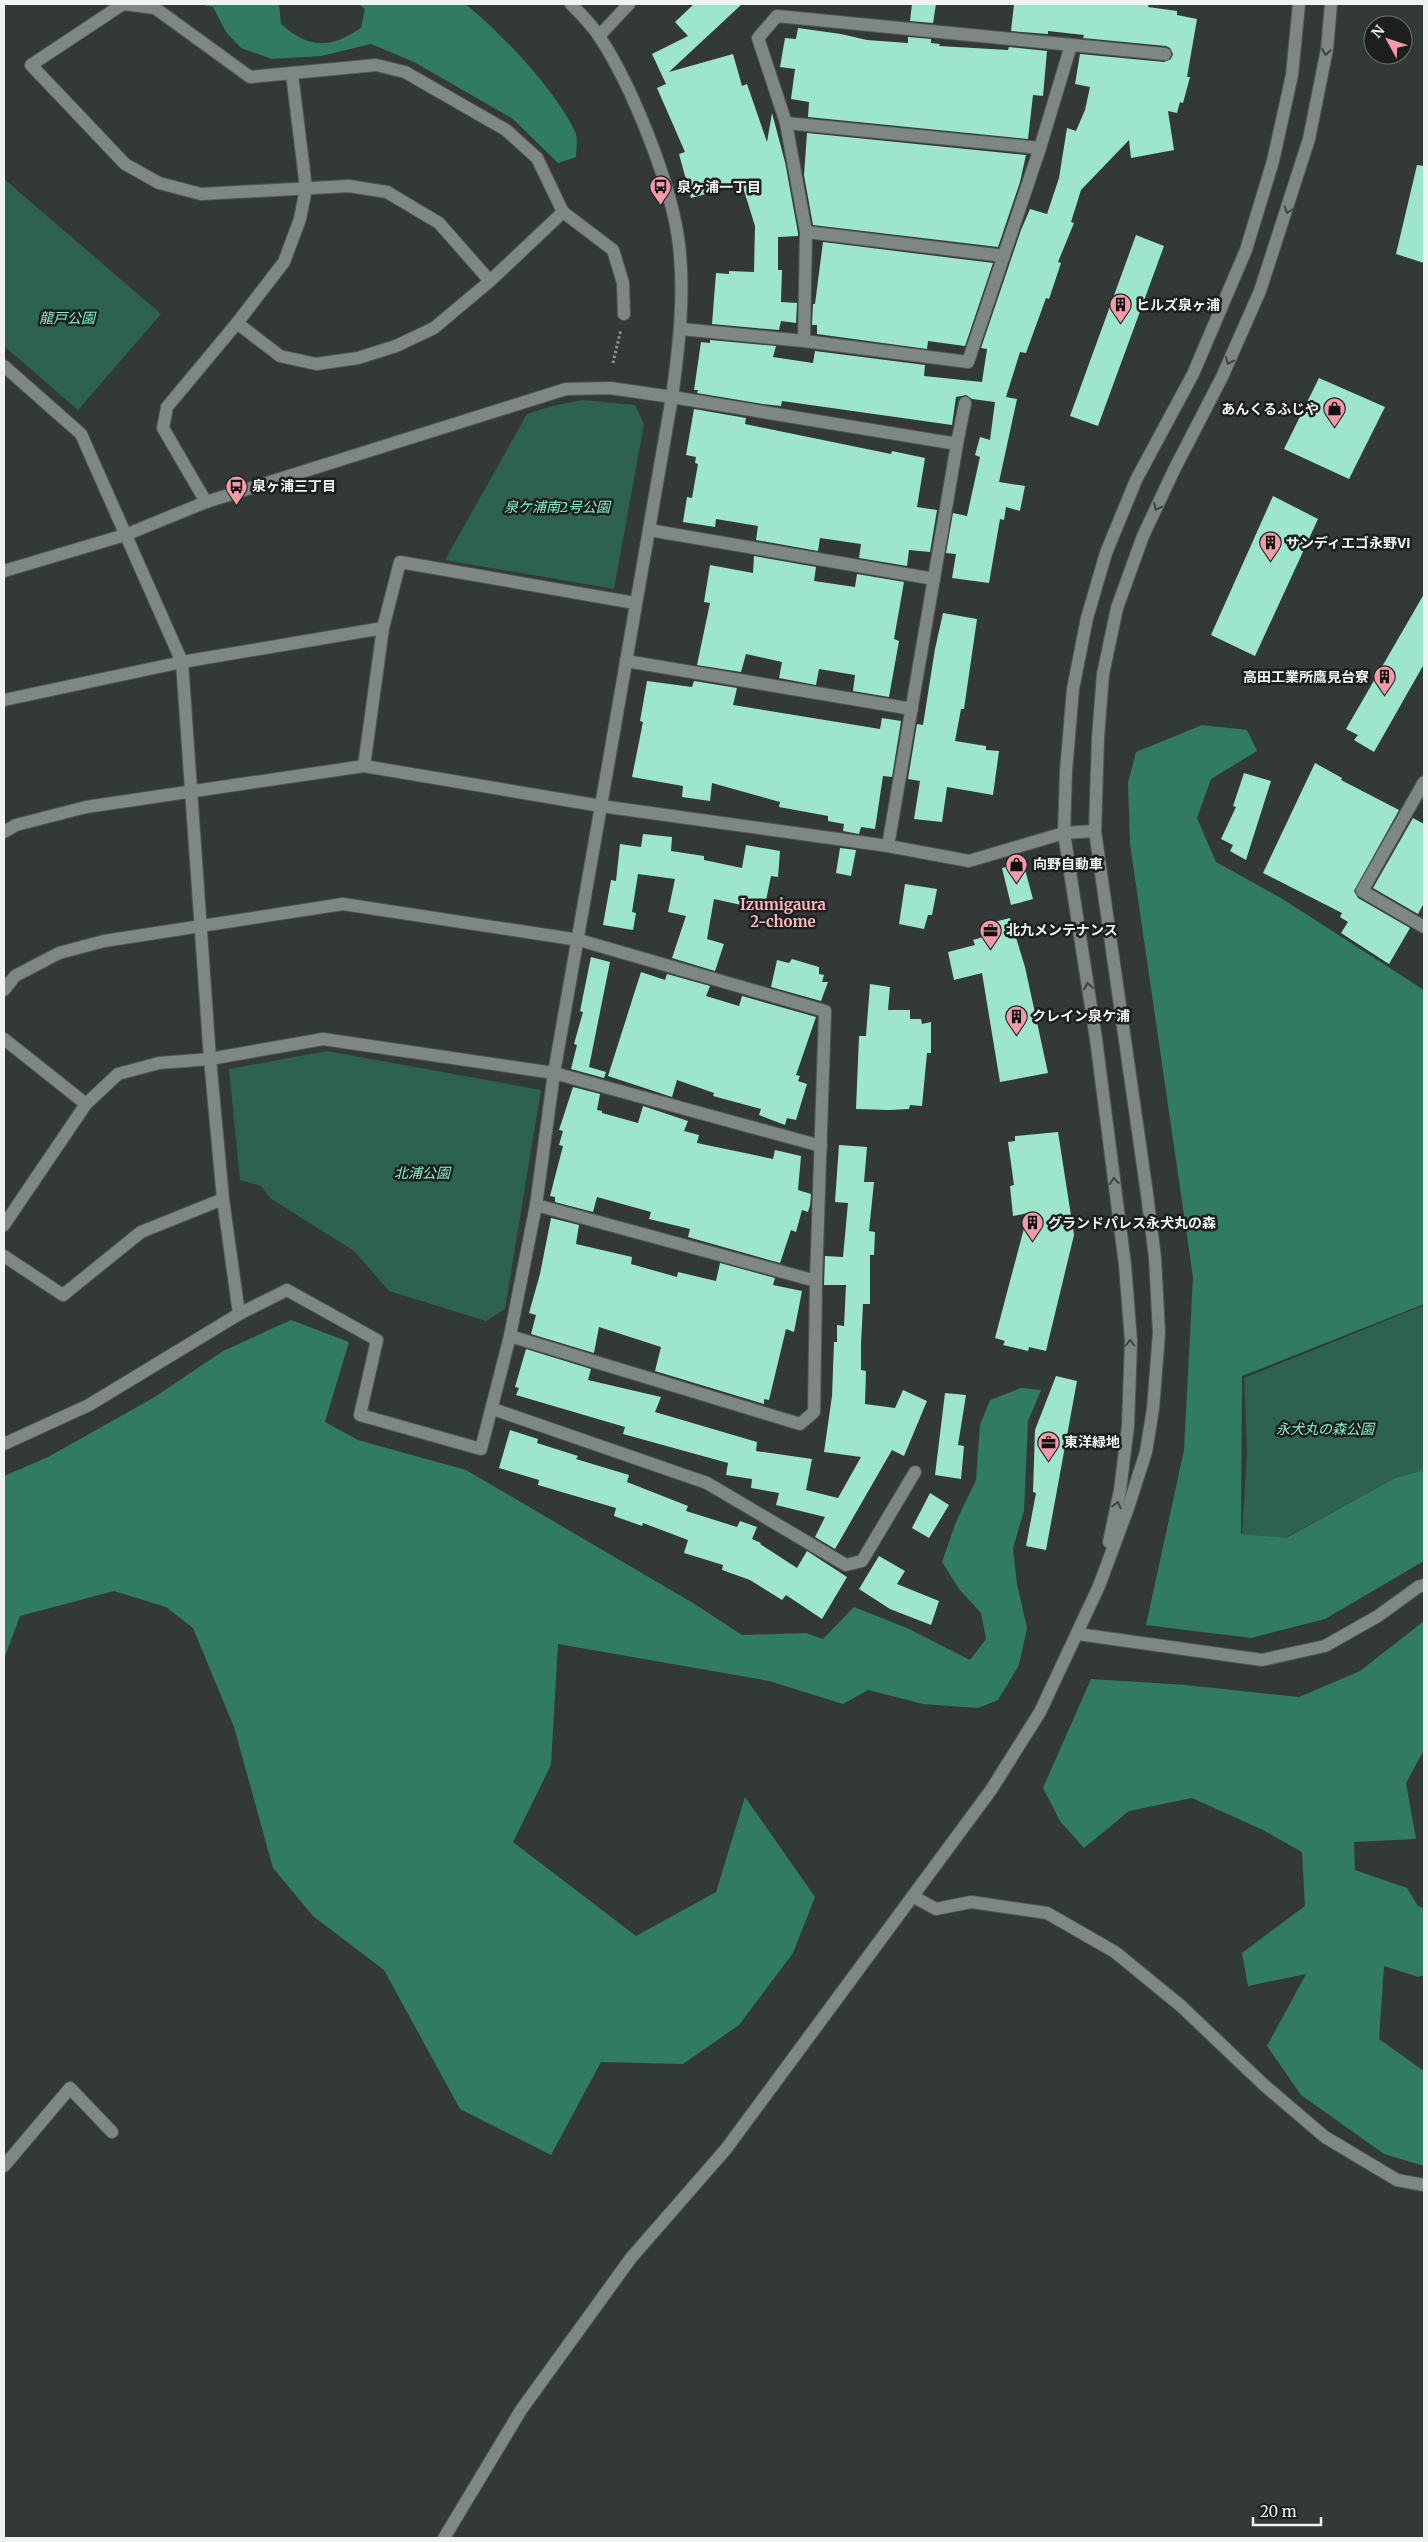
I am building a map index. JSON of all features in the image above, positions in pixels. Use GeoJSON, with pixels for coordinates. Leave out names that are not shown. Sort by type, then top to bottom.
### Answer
{"type":"FeatureCollection","features":[{"type":"Feature","properties":{"kind":"street"},"geometry":{"type":"LineString","coordinates":[[490,281],[438,223],[387,192],[349,186],[201,194],[159,183],[125,164],[31,64],[123,4],[155,8],[250,77],[376,64],[405,72],[506,130],[537,158],[563,212],[613,250],[623,282],[624,314]]}},
{"type":"Feature","properties":{"kind":"street"},"geometry":{"type":"LineString","coordinates":[[4,1444],[89,1405],[239,1314],[287,1290],[377,1340],[360,1415],[481,1449],[493,1409],[510,1336],[536,1206],[554,1073],[579,940],[635,603],[672,397],[681,329],[679,244],[664,183],[635,105],[598,36],[572,4]]}},
{"type":"Feature","properties":{"kind":"street"},"geometry":{"type":"LineString","coordinates":[[598,36],[629,4]]}},
{"type":"Feature","properties":{"kind":"street"},"geometry":{"type":"LineString","coordinates":[[1099,1586],[1120,1490],[1128,1426],[1131,1341],[1125,1265],[1096,1039],[1064,833],[1066,771],[1073,690],[1090,608],[1106,553],[1136,480],[1193,374],[1246,250],[1273,161],[1292,75],[1300,4]]}},
{"type":"Feature","properties":{"kind":"street"},"geometry":{"type":"LineString","coordinates":[[444,2538],[521,2410],[625,2266],[726,2149],[914,1897],[991,1790],[1036,1720],[1078,1634],[1099,1586],[1128,1508],[1146,1452],[1153,1409],[1159,1333],[1155,1258],[1095,831],[1103,674],[1117,608],[1144,536],[1174,470],[1222,377],[1260,291],[1309,139],[1327,49],[1331,4]]}},
{"type":"Feature","properties":{"kind":"street"},"geometry":{"type":"LineString","coordinates":[[804,341],[806,232],[786,123],[758,38],[777,16],[1165,54]]}},
{"type":"Feature","properties":{"kind":"street"},"geometry":{"type":"LineString","coordinates":[[681,329],[804,341],[968,362],[1040,148],[1071,45]]}},
{"type":"Feature","properties":{"kind":"street"},"geometry":{"type":"LineString","coordinates":[[206,502],[163,428],[167,407],[237,323],[284,262],[300,219],[306,188],[292,74]]}},
{"type":"Feature","properties":{"kind":"street"},"geometry":{"type":"LineString","coordinates":[[786,123],[1040,148]]}},
{"type":"Feature","properties":{"kind":"street"},"geometry":{"type":"LineString","coordinates":[[237,323],[280,356],[316,364],[358,358],[396,346],[434,328],[490,281],[563,212]]}},
{"type":"Feature","properties":{"kind":"street"},"geometry":{"type":"LineString","coordinates":[[806,232],[1004,256]]}},
{"type":"Feature","properties":{"kind":"street"},"geometry":{"type":"LineString","coordinates":[[4,366],[81,434],[182,662],[210,1059],[223,1199],[239,1314]]}},
{"type":"Feature","properties":{"kind":"street"},"geometry":{"type":"LineString","coordinates":[[4,571],[125,535],[206,502],[566,389],[610,388],[957,444]]}},
{"type":"Feature","properties":{"kind":"street"},"geometry":{"type":"LineString","coordinates":[[888,846],[965,403]]}},
{"type":"Feature","properties":{"kind":"street"},"geometry":{"type":"LineString","coordinates":[[649,530],[934,579]]}},
{"type":"Feature","properties":{"kind":"street"},"geometry":{"type":"LineString","coordinates":[[364,766],[383,628],[400,562],[635,603]]}},
{"type":"Feature","properties":{"kind":"street"},"geometry":{"type":"LineString","coordinates":[[4,700],[182,662],[383,628]]}},
{"type":"Feature","properties":{"kind":"street"},"geometry":{"type":"LineString","coordinates":[[626,661],[912,709]]}},
{"type":"Feature","properties":{"kind":"street"},"geometry":{"type":"LineString","coordinates":[[4,832],[16,825],[86,807],[364,766],[601,806],[888,846],[968,860],[1064,833],[1095,831]]}},
{"type":"Feature","properties":{"kind":"street"},"geometry":{"type":"LineString","coordinates":[[1424,782],[1362,891],[1424,927]]}},
{"type":"Feature","properties":{"kind":"street"},"geometry":{"type":"LineString","coordinates":[[4,990],[15,976],[59,953],[104,940],[202,927],[343,904],[579,940],[825,1011],[816,1281],[814,1412],[800,1424],[510,1336]]}},
{"type":"Feature","properties":{"kind":"street"},"geometry":{"type":"LineString","coordinates":[[4,1039],[86,1104]]}},
{"type":"Feature","properties":{"kind":"street"},"geometry":{"type":"LineString","coordinates":[[4,1224],[86,1104],[118,1074],[159,1063],[210,1059],[323,1040],[554,1073],[821,1146]]}},
{"type":"Feature","properties":{"kind":"street"},"geometry":{"type":"LineString","coordinates":[[4,1256],[63,1295],[141,1232],[223,1199]]}},
{"type":"Feature","properties":{"kind":"street"},"geometry":{"type":"LineString","coordinates":[[536,1206],[816,1281]]}},
{"type":"Feature","properties":{"kind":"street"},"geometry":{"type":"LineString","coordinates":[[493,1409],[707,1483],[846,1565],[862,1561],[915,1472]]}},
{"type":"Feature","properties":{"kind":"street"},"geometry":{"type":"LineString","coordinates":[[1078,1634],[1262,1660],[1325,1646],[1378,1616],[1418,1586],[1424,1586]]}},
{"type":"Feature","properties":{"kind":"street"},"geometry":{"type":"LineString","coordinates":[[914,1897],[936,1909],[971,1902],[1046,1913],[1116,1952],[1181,2006],[1264,2085],[1325,2137],[1397,2180],[1424,2185]]}},
{"type":"Feature","properties":{"kind":"street"},"geometry":{"type":"LineString","coordinates":[[4,2166],[70,2088],[112,2132]]}},
{"type":"Feature","properties":{"kind":"path"},"geometry":{"type":"LineString","coordinates":[[613,363],[624,314]]}},
{"type":"Feature","properties":{"kind":"green space"},"geometry":{"type":"Polygon","coordinates":[[[198,4],[279,4],[281,24],[291,32],[310,42],[329,43],[350,35],[361,28],[365,9],[359,4],[465,4],[511,46],[557,101],[576,134],[576,157],[558,163],[513,119],[414,62],[371,44],[321,56],[272,59],[241,48],[226,32],[213,7],[198,4]]]}},
{"type":"Feature","properties":{"kind":"green space","name":"龍戸公園"},"geometry":{"type":"Polygon","coordinates":[[[4,179],[161,314],[78,410],[4,346],[4,179]]]}},
{"type":"Feature","properties":{"kind":"green space","name":"泉ケ浦南2号公園"},"geometry":{"type":"Polygon","coordinates":[[[582,400],[635,405],[644,424],[614,589],[445,560],[527,414],[552,406],[582,400]]]}},
{"type":"Feature","properties":{"kind":"green space"},"geometry":{"type":"Polygon","coordinates":[[[1202,725],[1247,730],[1257,751],[1211,779],[1197,818],[1216,862],[1281,898],[1424,990],[1424,1304],[1242,1376],[1241,1534],[1286,1538],[1395,1478],[1424,1470],[1424,1561],[1325,1619],[1251,1638],[1146,1625],[1184,1450],[1193,1277],[1130,844],[1128,783],[1136,752],[1202,725]]]}},
{"type":"Feature","properties":{"kind":"green space","name":"北浦公園"},"geometry":{"type":"Polygon","coordinates":[[[327,1051],[541,1090],[505,1309],[486,1321],[389,1291],[354,1251],[270,1198],[261,1186],[240,1180],[229,1069],[327,1051]]]}},
{"type":"Feature","properties":{"kind":"green space","name":"永犬丸の森公園"},"geometry":{"type":"Polygon","coordinates":[[[1424,1305],[1424,1470],[1395,1478],[1283,1539],[1242,1534],[1247,1451],[1244,1378],[1424,1305]]]}},
{"type":"Feature","properties":{"kind":"green space"},"geometry":{"type":"Polygon","coordinates":[[[291,1320],[349,1342],[325,1422],[358,1440],[466,1470],[693,1603],[742,1635],[806,1633],[823,1639],[854,1607],[907,1628],[970,1660],[986,1639],[981,1613],[959,1589],[942,1562],[956,1522],[976,1480],[980,1425],[990,1400],[1021,1388],[1041,1390],[1028,1421],[1024,1511],[1013,1548],[1017,1584],[1027,1628],[1019,1665],[998,1700],[978,1708],[923,1704],[868,1690],[843,1704],[769,1681],[558,1644],[551,1765],[513,1842],[636,1936],[716,1892],[745,1797],[815,1897],[793,1953],[739,2025],[683,2064],[601,2062],[551,2155],[460,2109],[384,1970],[313,1916],[273,1868],[234,1727],[193,1628],[166,1607],[114,1591],[20,1616],[4,1659],[4,1476],[48,1457],[153,1398],[223,1351],[291,1320]]]}},
{"type":"Feature","properties":{"kind":"green space"},"geometry":{"type":"Polygon","coordinates":[[[1424,1621],[1424,1750],[1406,1783],[1416,1839],[1354,1842],[1355,1870],[1407,1888],[1418,1906],[1424,1908],[1424,1975],[1418,1977],[1384,1966],[1379,2039],[1424,2071],[1424,2166],[1384,2154],[1301,2095],[1267,2046],[1306,1974],[1248,1986],[1242,1953],[1305,1906],[1302,1852],[1263,1830],[1192,1798],[1129,1811],[1084,1848],[1060,1821],[1043,1788],[1091,1679],[1186,1685],[1299,1697],[1360,1671],[1424,1621]]]}},
{"type":"Feature","properties":{"kind":"building"},"geometry":{"type":"Polygon","coordinates":[[[694,4],[742,4],[669,72],[733,54],[742,86],[747,84],[767,142],[772,113],[785,162],[798,236],[778,237],[778,270],[782,270],[781,302],[797,303],[796,323],[781,321],[779,330],[712,324],[716,273],[729,274],[729,271],[754,272],[755,226],[742,184],[691,198],[679,154],[685,152],[657,88],[666,84],[652,54],[688,36],[675,22],[694,4]]]}},
{"type":"Feature","properties":{"kind":"building"},"geometry":{"type":"Polygon","coordinates":[[[912,4],[936,4],[933,23],[910,21],[912,4]]]}},
{"type":"Feature","properties":{"kind":"building"},"geometry":{"type":"Polygon","coordinates":[[[1014,4],[1149,4],[1148,7],[1177,11],[1177,15],[1197,19],[1187,77],[1190,77],[1183,103],[1180,102],[1177,113],[1168,111],[1174,150],[1131,158],[1129,140],[1081,190],[1071,222],[1074,223],[1058,262],[1061,263],[1049,299],[1046,298],[1026,353],[1020,352],[1006,397],[1017,399],[999,482],[1025,486],[1020,511],[1006,507],[1004,520],[1000,519],[989,583],[952,578],[956,554],[946,553],[953,513],[967,516],[980,457],[975,455],[980,437],[990,440],[995,402],[972,399],[966,395],[956,397],[952,425],[782,401],[781,406],[763,404],[697,393],[698,390],[694,390],[701,342],[710,343],[710,340],[776,346],[773,357],[813,363],[815,351],[925,365],[924,376],[982,382],[987,349],[981,348],[1021,230],[1030,209],[1047,214],[1059,178],[1067,128],[1076,131],[1085,110],[1090,87],[1075,84],[1080,54],[1164,62],[1171,59],[1173,54],[1170,48],[1166,46],[1083,38],[1084,35],[1048,31],[1048,34],[1011,31],[1014,4]]]}},
{"type":"Feature","properties":{"kind":"building"},"geometry":{"type":"Polygon","coordinates":[[[798,28],[867,40],[908,43],[908,37],[931,39],[931,43],[940,44],[939,46],[1008,50],[1009,47],[1047,51],[1043,96],[1033,95],[1028,139],[808,117],[809,102],[791,99],[795,69],[780,67],[785,38],[796,39],[798,28]]]}},
{"type":"Feature","properties":{"kind":"building"},"geometry":{"type":"Polygon","coordinates":[[[807,133],[1026,155],[1020,182],[998,247],[813,225],[804,175],[807,133]]]}},
{"type":"Feature","properties":{"kind":"building"},"geometry":{"type":"Polygon","coordinates":[[[1417,165],[1424,166],[1424,263],[1396,254],[1417,165]]]}},
{"type":"Feature","properties":{"kind":"building","name":"ヒルズ泉ヶ浦"},"geometry":{"type":"Polygon","coordinates":[[[1136,235],[1164,246],[1098,426],[1070,416],[1136,235]]]}},
{"type":"Feature","properties":{"kind":"building"},"geometry":{"type":"Polygon","coordinates":[[[823,242],[993,263],[965,346],[928,341],[927,349],[817,334],[817,325],[812,325],[813,304],[815,304],[823,242]]]}},
{"type":"Feature","properties":{"kind":"building","name":"あんくるふじや"},"geometry":{"type":"Polygon","coordinates":[[[1319,378],[1385,407],[1349,479],[1284,449],[1319,378]]]}},
{"type":"Feature","properties":{"kind":"building"},"geometry":{"type":"Polygon","coordinates":[[[694,409],[746,418],[745,424],[891,454],[892,451],[925,458],[917,507],[937,510],[930,552],[909,550],[907,566],[859,558],[861,544],[820,538],[818,551],[756,540],[758,526],[716,519],[715,527],[683,522],[687,497],[692,498],[698,464],[695,463],[696,457],[686,455],[694,409]]]}},
{"type":"Feature","properties":{"kind":"building","name":"サンディエゴ永野Ⅵ"},"geometry":{"type":"Polygon","coordinates":[[[1273,496],[1318,519],[1255,656],[1211,635],[1273,496]]]}},
{"type":"Feature","properties":{"kind":"building"},"geometry":{"type":"Polygon","coordinates":[[[754,556],[816,567],[814,581],[855,587],[857,574],[904,582],[894,639],[899,641],[889,697],[853,691],[855,675],[819,669],[816,685],[779,678],[782,662],[746,654],[741,672],[697,665],[710,603],[704,602],[710,565],[753,573],[754,556]]]}},
{"type":"Feature","properties":{"kind":"building","name":"高田工業所鷹見台寮"},"geometry":{"type":"Polygon","coordinates":[[[1424,594],[1424,664],[1374,752],[1354,740],[1358,735],[1346,729],[1424,594]]]}},
{"type":"Feature","properties":{"kind":"building"},"geometry":{"type":"Polygon","coordinates":[[[943,613],[977,619],[964,709],[961,709],[955,741],[986,746],[986,750],[999,751],[993,795],[947,787],[942,822],[914,819],[920,781],[908,779],[917,724],[923,725],[935,649],[943,613]]]}},
{"type":"Feature","properties":{"kind":"building"},"geometry":{"type":"Polygon","coordinates":[[[647,681],[692,687],[694,681],[737,688],[733,705],[880,729],[882,718],[901,721],[892,777],[883,776],[875,829],[861,827],[859,834],[843,831],[844,824],[828,821],[828,816],[779,807],[780,802],[712,783],[710,801],[682,797],[683,786],[632,777],[643,722],[640,721],[647,681]]]}},
{"type":"Feature","properties":{"kind":"building"},"geometry":{"type":"Polygon","coordinates":[[[1315,763],[1342,778],[1341,780],[1399,810],[1354,891],[1358,898],[1410,928],[1389,964],[1341,933],[1348,922],[1340,917],[1342,913],[1263,873],[1315,763]]]}},
{"type":"Feature","properties":{"kind":"building"},"geometry":{"type":"Polygon","coordinates":[[[1244,773],[1271,781],[1246,860],[1230,851],[1233,845],[1221,839],[1236,807],[1233,806],[1244,773]]]}},
{"type":"Feature","properties":{"kind":"building"},"geometry":{"type":"Polygon","coordinates":[[[1413,818],[1424,824],[1424,903],[1418,914],[1373,888],[1413,818]]]}},
{"type":"Feature","properties":{"kind":"building"},"geometry":{"type":"Polygon","coordinates":[[[643,834],[672,837],[671,851],[704,856],[704,860],[742,868],[746,845],[780,851],[778,877],[771,876],[764,910],[714,899],[707,939],[724,944],[715,971],[672,958],[686,916],[668,912],[675,879],[638,874],[632,912],[636,913],[633,930],[603,925],[611,880],[616,881],[620,844],[641,847],[643,834]]]}},
{"type":"Feature","properties":{"kind":"building"},"geometry":{"type":"Polygon","coordinates":[[[840,848],[856,850],[851,876],[836,873],[840,848]]]}},
{"type":"Feature","properties":{"kind":"building","name":"向野自動車"},"geometry":{"type":"Polygon","coordinates":[[[1023,862],[1033,899],[1011,905],[1002,868],[1023,862]]]}},
{"type":"Feature","properties":{"kind":"building"},"geometry":{"type":"Polygon","coordinates":[[[905,884],[937,889],[932,915],[928,915],[924,929],[899,924],[905,884]]]}},
{"type":"Feature","properties":{"kind":"building"},"geometry":{"type":"Polygon","coordinates":[[[1010,918],[1025,967],[1048,1073],[1000,1082],[982,973],[954,980],[948,952],[975,945],[973,940],[993,934],[990,923],[1010,918]]]}},
{"type":"Feature","properties":{"kind":"building"},"geometry":{"type":"Polygon","coordinates":[[[591,957],[610,962],[589,1067],[606,1072],[604,1078],[571,1069],[577,1045],[574,1044],[583,1012],[580,1011],[591,957]]]}},
{"type":"Feature","properties":{"kind":"building"},"geometry":{"type":"Polygon","coordinates":[[[792,959],[819,967],[819,974],[824,975],[822,982],[828,982],[821,1001],[771,987],[777,960],[789,963],[792,959]]]}},
{"type":"Feature","properties":{"kind":"building"},"geometry":{"type":"Polygon","coordinates":[[[641,972],[665,980],[667,974],[710,986],[706,996],[739,1006],[742,996],[816,1017],[796,1075],[800,1076],[798,1081],[807,1084],[796,1120],[787,1118],[785,1125],[759,1115],[761,1109],[713,1096],[714,1093],[677,1080],[672,1097],[608,1076],[641,972]]]}},
{"type":"Feature","properties":{"kind":"building"},"geometry":{"type":"Polygon","coordinates":[[[870,984],[890,987],[888,1010],[910,1010],[910,1019],[921,1019],[922,1024],[931,1022],[931,1053],[927,1053],[922,1106],[910,1105],[909,1109],[889,1110],[856,1109],[859,1036],[866,1036],[870,984]]]}},
{"type":"Feature","properties":{"kind":"building"},"geometry":{"type":"Polygon","coordinates":[[[573,1087],[600,1094],[597,1110],[602,1111],[602,1113],[638,1123],[643,1106],[688,1121],[684,1131],[699,1135],[697,1143],[773,1159],[775,1150],[801,1156],[798,1190],[811,1194],[810,1205],[808,1212],[802,1210],[796,1232],[791,1230],[780,1263],[688,1237],[690,1229],[649,1219],[651,1212],[597,1197],[593,1212],[555,1202],[555,1197],[550,1196],[563,1146],[559,1145],[563,1131],[559,1130],[573,1087]]]}},
{"type":"Feature","properties":{"kind":"building","name":"グランドパレス永犬丸の森"},"geometry":{"type":"Polygon","coordinates":[[[1058,1132],[1074,1235],[1046,1351],[1029,1347],[1028,1351],[1003,1345],[1005,1341],[995,1338],[1028,1213],[1013,1216],[1010,1186],[1014,1185],[1008,1142],[1015,1141],[1015,1136],[1058,1132]]]}},
{"type":"Feature","properties":{"kind":"building"},"geometry":{"type":"Polygon","coordinates":[[[839,1145],[867,1147],[864,1182],[874,1182],[869,1231],[875,1232],[874,1255],[870,1255],[870,1304],[863,1304],[861,1344],[861,1370],[866,1371],[865,1404],[895,1408],[903,1390],[927,1401],[904,1456],[892,1450],[835,1549],[815,1537],[825,1517],[776,1505],[779,1493],[751,1488],[752,1479],[726,1475],[728,1463],[623,1434],[625,1427],[516,1395],[519,1388],[515,1387],[526,1349],[591,1369],[588,1380],[661,1397],[655,1412],[757,1442],[756,1451],[812,1459],[806,1490],[838,1498],[861,1457],[824,1452],[832,1396],[834,1342],[837,1342],[837,1325],[844,1326],[846,1285],[824,1285],[825,1256],[843,1257],[848,1203],[835,1202],[839,1145]]]}},
{"type":"Feature","properties":{"kind":"building"},"geometry":{"type":"Polygon","coordinates":[[[551,1218],[579,1225],[576,1244],[632,1257],[631,1264],[677,1277],[678,1272],[716,1281],[720,1263],[775,1278],[773,1285],[802,1291],[794,1332],[786,1329],[769,1400],[764,1399],[764,1404],[655,1371],[661,1347],[599,1327],[594,1353],[531,1334],[536,1315],[529,1313],[540,1274],[551,1218]]]}},
{"type":"Feature","properties":{"kind":"building","name":"東洋緑地"},"geometry":{"type":"Polygon","coordinates":[[[1056,1376],[1077,1381],[1046,1550],[1026,1546],[1036,1493],[1033,1492],[1035,1430],[1056,1376]]]}},
{"type":"Feature","properties":{"kind":"building"},"geometry":{"type":"Polygon","coordinates":[[[945,1393],[966,1395],[958,1445],[964,1446],[961,1479],[935,1475],[945,1393]]]}},
{"type":"Feature","properties":{"kind":"building"},"geometry":{"type":"Polygon","coordinates":[[[510,1430],[538,1439],[537,1443],[578,1456],[576,1459],[629,1475],[627,1482],[688,1506],[686,1511],[737,1527],[740,1521],[757,1527],[752,1539],[761,1543],[797,1568],[807,1551],[847,1577],[822,1619],[786,1595],[782,1600],[750,1580],[722,1570],[723,1565],[684,1553],[688,1540],[643,1523],[642,1526],[614,1516],[616,1508],[538,1485],[539,1480],[499,1468],[510,1430]]]}},
{"type":"Feature","properties":{"kind":"building"},"geometry":{"type":"Polygon","coordinates":[[[930,1493],[949,1505],[929,1538],[912,1528],[930,1493]]]}},
{"type":"Feature","properties":{"kind":"building"},"geometry":{"type":"Polygon","coordinates":[[[879,1556],[905,1571],[897,1584],[939,1601],[931,1625],[890,1609],[859,1589],[879,1556]]]}},
{"type":"Feature","properties":{"kind":"place","name":"泉ヶ浦一丁目"},"geometry":{"type":"Point","coordinates":[661,206]}},
{"type":"Feature","properties":{"kind":"place","name":"ヒルズ泉ヶ浦"},"geometry":{"type":"Point","coordinates":[1120,324]}},
{"type":"Feature","properties":{"kind":"place","name":"あんくるふじや"},"geometry":{"type":"Point","coordinates":[1335,428]}},
{"type":"Feature","properties":{"kind":"place","name":"泉ヶ浦三丁目"},"geometry":{"type":"Point","coordinates":[236,505]}},
{"type":"Feature","properties":{"kind":"place","name":"サンディエゴ永野Ⅵ"},"geometry":{"type":"Point","coordinates":[1270,562]}},
{"type":"Feature","properties":{"kind":"place","name":"高田工業所鷹見台寮"},"geometry":{"type":"Point","coordinates":[1385,696]}},
{"type":"Feature","properties":{"kind":"place","name":"向野自動車"},"geometry":{"type":"Point","coordinates":[1017,883]}},
{"type":"Feature","properties":{"kind":"place","name":"北九メンテナンス"},"geometry":{"type":"Point","coordinates":[990,949]}},
{"type":"Feature","properties":{"kind":"place","name":"クレイン泉ケ浦"},"geometry":{"type":"Point","coordinates":[1016,1035]}},
{"type":"Feature","properties":{"kind":"place","name":"グランドパレス永犬丸の森"},"geometry":{"type":"Point","coordinates":[1032,1242]}},
{"type":"Feature","properties":{"kind":"place","name":"東洋緑地"},"geometry":{"type":"Point","coordinates":[1048,1461]}},
{"type":"Feature","properties":{"kind":"district","name":"Izumigaura 2-chome"},"geometry":{"type":"Point","coordinates":[783,912]}}]}
